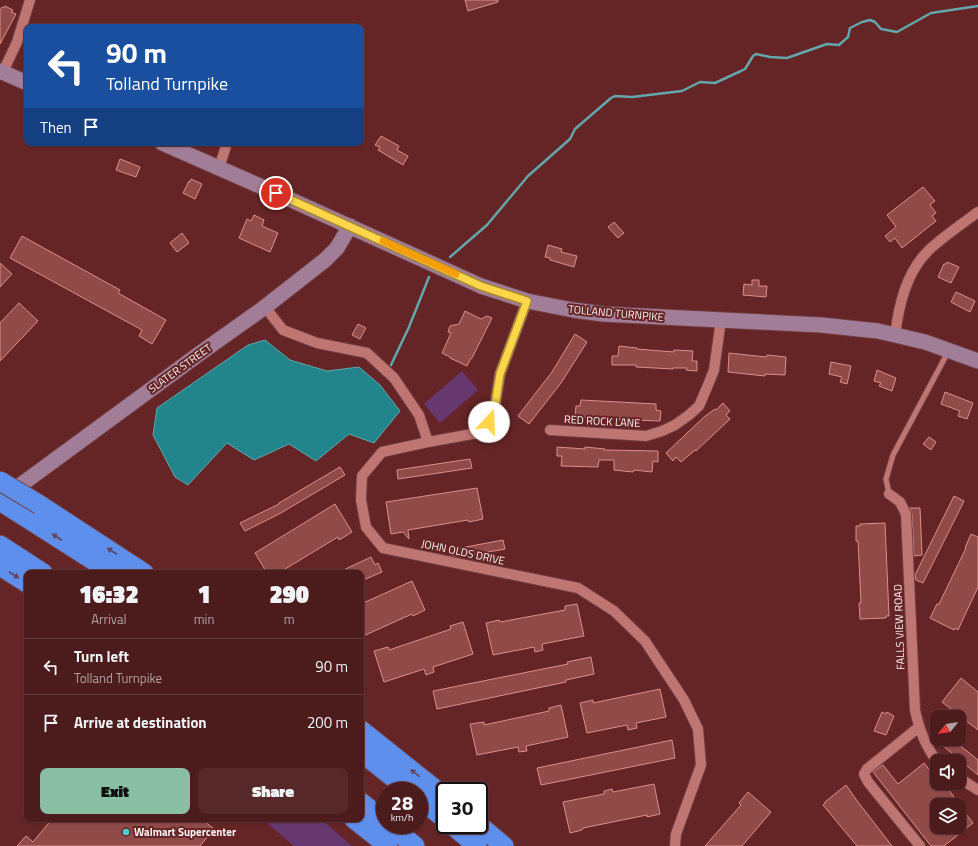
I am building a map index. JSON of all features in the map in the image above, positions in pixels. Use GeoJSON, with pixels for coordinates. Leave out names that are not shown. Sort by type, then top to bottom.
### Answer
{"type":"FeatureCollection","features":[{"type":"Feature","properties":{"kind":"highway"},"geometry":{"type":"LineString","coordinates":[[0,481],[33,511],[109,570]]}},
{"type":"Feature","properties":{"kind":"highway"},"geometry":{"type":"LineString","coordinates":[[0,500],[33,511],[139,570]]}},
{"type":"Feature","properties":{"kind":"highway"},"geometry":{"type":"LineString","coordinates":[[0,545],[38,570]]}},
{"type":"Feature","properties":{"kind":"highway"},"geometry":{"type":"LineString","coordinates":[[0,566],[24,581]]}},
{"type":"Feature","properties":{"kind":"highway"},"geometry":{"type":"LineString","coordinates":[[364,732],[436,791]]}},
{"type":"Feature","properties":{"kind":"highway"},"geometry":{"type":"LineString","coordinates":[[364,754],[399,782]]}},
{"type":"Feature","properties":{"kind":"highway"},"geometry":{"type":"LineString","coordinates":[[364,804],[376,814]]}},
{"type":"Feature","properties":{"kind":"highway"},"geometry":{"type":"LineString","coordinates":[[428,805],[436,812]]}},
{"type":"Feature","properties":{"kind":"highway"},"geometry":{"type":"LineString","coordinates":[[358,822],[388,846]]}},
{"type":"Feature","properties":{"kind":"highway"},"geometry":{"type":"LineString","coordinates":[[488,833],[504,846]]}},
{"type":"Feature","properties":{"kind":"highway"},"geometry":{"type":"LineString","coordinates":[[400,834],[415,846]]}},
{"type":"Feature","properties":{"kind":"highway"},"geometry":{"type":"LineString","coordinates":[[463,834],[477,846]]}},
{"type":"Feature","properties":{"kind":"street"},"geometry":{"type":"LineString","coordinates":[[24,82],[2,71],[17,42],[30,0]]}},
{"type":"Feature","properties":{"kind":"street","name":"TOLLAND TURNPIKE"},"geometry":{"type":"LineString","coordinates":[[169,146],[481,286],[527,301],[573,310],[604,314],[821,325],[878,331],[925,342],[978,361]]}},
{"type":"Feature","properties":{"kind":"street"},"geometry":{"type":"LineString","coordinates":[[219,168],[226,146]]}},
{"type":"Feature","properties":{"kind":"street"},"geometry":{"type":"LineString","coordinates":[[895,335],[904,292],[919,263],[928,251],[978,212]]}},
{"type":"Feature","properties":{"kind":"street","name":"SLATER STREET"},"geometry":{"type":"LineString","coordinates":[[0,500],[198,354],[265,307],[325,260],[337,248],[350,226]]}},
{"type":"Feature","properties":{"kind":"street","name":"JOHN OLDS DRIVE"},"geometry":{"type":"LineString","coordinates":[[527,301],[500,374],[494,412],[483,432],[382,452],[362,476],[361,500],[366,527],[383,548],[578,588],[614,611],[645,641],[684,700],[698,728],[701,765],[676,834],[675,846]]}},
{"type":"Feature","properties":{"kind":"street"},"geometry":{"type":"LineString","coordinates":[[265,307],[283,330],[317,343],[367,353],[394,378],[419,415],[428,442]]}},
{"type":"Feature","properties":{"kind":"street","name":"RED ROCK LANE"},"geometry":{"type":"LineString","coordinates":[[550,430],[646,436],[675,425],[699,406],[708,385],[714,370],[720,320]]}},
{"type":"Feature","properties":{"kind":"street","name":"FALLS VIEW ROAD"},"geometry":{"type":"LineString","coordinates":[[889,494],[897,499],[902,505],[907,517],[914,699],[919,727],[932,754]]}},
{"type":"Feature","properties":{"kind":"street"},"geometry":{"type":"LineString","coordinates":[[919,727],[867,769],[864,774],[868,782],[920,846]]}},
{"type":"Feature","properties":{"kind":"street"},"geometry":{"type":"LineString","coordinates":[[966,782],[978,790]]}},
{"type":"Feature","properties":{"kind":"lane"},"geometry":{"type":"LineString","coordinates":[[889,494],[886,479],[893,455],[949,350]]}},
{"type":"Feature","properties":{"kind":"shaded area"},"geometry":{"type":"Polygon","coordinates":[[[462,371],[478,390],[440,423],[424,404],[462,371]]]}},
{"type":"Feature","properties":{"kind":"shaded area"},"geometry":{"type":"Polygon","coordinates":[[[266,822],[324,822],[352,846],[294,846],[266,822]]]}},
{"type":"Feature","properties":{"kind":"water"},"geometry":{"type":"Polygon","coordinates":[[[265,340],[290,360],[327,371],[359,367],[380,385],[400,411],[374,443],[349,434],[316,461],[289,444],[254,460],[227,443],[188,485],[175,477],[153,435],[157,408],[248,345],[265,340]]]}},
{"type":"Feature","properties":{"kind":"building"},"geometry":{"type":"Polygon","coordinates":[[[465,0],[498,0],[498,2],[468,11],[465,0]]]}},
{"type":"Feature","properties":{"kind":"building"},"geometry":{"type":"Polygon","coordinates":[[[5,6],[13,10],[11,12],[16,14],[0,44],[0,11],[2,7],[4,8],[5,6]]]}},
{"type":"Feature","properties":{"kind":"building"},"geometry":{"type":"Polygon","coordinates":[[[381,136],[399,146],[397,150],[408,156],[403,165],[378,150],[380,147],[375,145],[381,136]]]}},
{"type":"Feature","properties":{"kind":"building"},"geometry":{"type":"Polygon","coordinates":[[[120,159],[140,167],[136,177],[116,170],[120,159]]]}},
{"type":"Feature","properties":{"kind":"building"},"geometry":{"type":"Polygon","coordinates":[[[191,179],[202,184],[195,199],[183,193],[191,179]]]}},
{"type":"Feature","properties":{"kind":"building"},"geometry":{"type":"Polygon","coordinates":[[[923,187],[935,201],[930,205],[936,213],[932,216],[936,221],[902,248],[895,238],[890,242],[885,236],[896,227],[887,215],[923,187]]]}},
{"type":"Feature","properties":{"kind":"building"},"geometry":{"type":"Polygon","coordinates":[[[254,215],[264,220],[262,226],[278,233],[270,252],[239,238],[247,219],[251,221],[254,215]]]}},
{"type":"Feature","properties":{"kind":"building"},"geometry":{"type":"Polygon","coordinates":[[[614,222],[624,233],[618,238],[608,227],[614,222]]]}},
{"type":"Feature","properties":{"kind":"building"},"geometry":{"type":"Polygon","coordinates":[[[182,233],[189,243],[177,252],[170,243],[182,233]]]}},
{"type":"Feature","properties":{"kind":"building"},"geometry":{"type":"Polygon","coordinates":[[[22,236],[120,290],[118,293],[166,320],[152,344],[139,336],[142,330],[10,258],[22,236]]]}},
{"type":"Feature","properties":{"kind":"building"},"geometry":{"type":"Polygon","coordinates":[[[548,245],[562,249],[561,252],[577,256],[574,267],[550,260],[550,258],[545,257],[548,245]]]}},
{"type":"Feature","properties":{"kind":"building"},"geometry":{"type":"Polygon","coordinates":[[[947,262],[959,267],[951,283],[938,277],[944,264],[947,262]]]}},
{"type":"Feature","properties":{"kind":"building"},"geometry":{"type":"Polygon","coordinates":[[[0,263],[12,274],[0,287],[0,263]]]}},
{"type":"Feature","properties":{"kind":"building"},"geometry":{"type":"Polygon","coordinates":[[[752,280],[759,280],[759,286],[767,286],[766,297],[743,295],[744,284],[752,285],[752,280]]]}},
{"type":"Feature","properties":{"kind":"building"},"geometry":{"type":"Polygon","coordinates":[[[956,292],[975,301],[970,312],[951,302],[956,292]]]}},
{"type":"Feature","properties":{"kind":"building"},"geometry":{"type":"Polygon","coordinates":[[[19,303],[38,321],[0,361],[0,323],[19,303]]]}},
{"type":"Feature","properties":{"kind":"building"},"geometry":{"type":"Polygon","coordinates":[[[465,311],[481,319],[487,316],[492,318],[467,366],[442,353],[451,333],[448,332],[450,326],[459,324],[465,311]]]}},
{"type":"Feature","properties":{"kind":"building"},"geometry":{"type":"Polygon","coordinates":[[[358,324],[366,328],[360,339],[352,335],[358,324]]]}},
{"type":"Feature","properties":{"kind":"building"},"geometry":{"type":"Polygon","coordinates":[[[575,334],[587,342],[561,383],[529,424],[518,416],[552,372],[575,334]]]}},
{"type":"Feature","properties":{"kind":"building"},"geometry":{"type":"Polygon","coordinates":[[[619,346],[674,352],[674,350],[693,351],[692,361],[697,361],[697,371],[686,370],[687,368],[673,369],[636,367],[636,365],[612,365],[612,356],[618,356],[619,346]]]}},
{"type":"Feature","properties":{"kind":"building"},"geometry":{"type":"Polygon","coordinates":[[[729,353],[766,357],[767,355],[786,357],[785,375],[765,374],[765,376],[728,372],[729,353]]]}},
{"type":"Feature","properties":{"kind":"building"},"geometry":{"type":"Polygon","coordinates":[[[831,362],[851,366],[847,384],[840,382],[842,377],[829,374],[831,362]]]}},
{"type":"Feature","properties":{"kind":"building"},"geometry":{"type":"Polygon","coordinates":[[[877,370],[896,378],[892,391],[879,386],[881,383],[874,381],[877,370]]]}},
{"type":"Feature","properties":{"kind":"building"},"geometry":{"type":"Polygon","coordinates":[[[945,392],[973,403],[967,419],[958,416],[960,411],[941,404],[945,392]]]}},
{"type":"Feature","properties":{"kind":"building"},"geometry":{"type":"Polygon","coordinates":[[[581,400],[656,404],[656,410],[661,411],[660,421],[585,418],[575,416],[576,406],[580,406],[581,400]]]}},
{"type":"Feature","properties":{"kind":"building"},"geometry":{"type":"Polygon","coordinates":[[[723,403],[730,411],[726,415],[730,419],[696,451],[695,450],[681,462],[676,457],[673,461],[666,453],[704,417],[715,409],[716,410],[723,403]]]}},
{"type":"Feature","properties":{"kind":"building"},"geometry":{"type":"Polygon","coordinates":[[[929,437],[936,442],[931,450],[923,444],[929,437]]]}},
{"type":"Feature","properties":{"kind":"building"},"geometry":{"type":"Polygon","coordinates":[[[557,447],[658,451],[658,462],[653,461],[652,472],[614,470],[614,460],[599,460],[598,467],[561,466],[562,456],[557,456],[557,447]]]}},
{"type":"Feature","properties":{"kind":"building"},"geometry":{"type":"Polygon","coordinates":[[[470,459],[472,468],[398,479],[397,470],[470,459]]]}},
{"type":"Feature","properties":{"kind":"building"},"geometry":{"type":"Polygon","coordinates":[[[340,467],[345,475],[279,514],[245,531],[240,523],[279,504],[340,467]]]}},
{"type":"Feature","properties":{"kind":"building"},"geometry":{"type":"Polygon","coordinates":[[[477,488],[483,519],[408,530],[409,539],[403,532],[391,534],[386,502],[477,488]]]}},
{"type":"Feature","properties":{"kind":"building"},"geometry":{"type":"Polygon","coordinates":[[[954,496],[964,501],[923,583],[916,580],[915,575],[954,496]]]}},
{"type":"Feature","properties":{"kind":"building"},"geometry":{"type":"Polygon","coordinates":[[[335,504],[352,532],[339,540],[338,537],[286,570],[265,570],[255,553],[335,504]]]}},
{"type":"Feature","properties":{"kind":"building"},"geometry":{"type":"Polygon","coordinates":[[[910,508],[920,508],[922,555],[914,556],[912,514],[910,508]]]}},
{"type":"Feature","properties":{"kind":"building"},"geometry":{"type":"Polygon","coordinates":[[[885,523],[889,616],[886,616],[886,618],[860,619],[859,603],[861,603],[856,526],[860,526],[860,524],[885,523]]]}},
{"type":"Feature","properties":{"kind":"building"},"geometry":{"type":"Polygon","coordinates":[[[971,534],[978,537],[978,587],[958,630],[955,628],[954,630],[930,618],[937,604],[939,604],[966,548],[971,534]]]}},
{"type":"Feature","properties":{"kind":"building"},"geometry":{"type":"Polygon","coordinates":[[[503,540],[505,549],[460,557],[451,555],[450,550],[503,540]]]}},
{"type":"Feature","properties":{"kind":"building"},"geometry":{"type":"Polygon","coordinates":[[[371,557],[375,565],[378,563],[382,572],[364,580],[364,570],[343,570],[371,557]]]}},
{"type":"Feature","properties":{"kind":"building"},"geometry":{"type":"Polygon","coordinates":[[[412,581],[425,610],[413,616],[412,614],[364,636],[364,603],[412,581]]]}},
{"type":"Feature","properties":{"kind":"building"},"geometry":{"type":"Polygon","coordinates":[[[577,604],[584,636],[542,644],[543,650],[535,652],[534,647],[493,655],[486,623],[499,620],[500,622],[565,610],[565,606],[577,604]]]}},
{"type":"Feature","properties":{"kind":"building"},"geometry":{"type":"Polygon","coordinates":[[[463,622],[473,654],[433,667],[434,672],[426,675],[424,669],[384,682],[374,651],[388,647],[389,650],[451,629],[450,626],[463,622]]]}},
{"type":"Feature","properties":{"kind":"building"},"geometry":{"type":"Polygon","coordinates":[[[591,657],[594,674],[566,680],[566,682],[437,709],[433,691],[568,664],[567,662],[591,657]]]}},
{"type":"Feature","properties":{"kind":"building"},"geometry":{"type":"Polygon","coordinates":[[[961,678],[978,692],[978,730],[966,721],[966,710],[952,710],[942,702],[961,678]]]}},
{"type":"Feature","properties":{"kind":"building"},"geometry":{"type":"Polygon","coordinates":[[[660,689],[666,717],[636,723],[637,728],[628,730],[627,725],[587,733],[580,703],[593,700],[593,703],[660,689]]]}},
{"type":"Feature","properties":{"kind":"building"},"geometry":{"type":"Polygon","coordinates":[[[561,705],[568,737],[526,746],[527,751],[519,752],[518,747],[477,755],[470,724],[484,722],[484,725],[549,711],[549,708],[561,705]]]}},
{"type":"Feature","properties":{"kind":"building"},"geometry":{"type":"Polygon","coordinates":[[[882,712],[886,714],[887,712],[894,716],[886,735],[874,731],[882,712]]]}},
{"type":"Feature","properties":{"kind":"building"},"geometry":{"type":"Polygon","coordinates":[[[672,740],[675,758],[541,785],[537,768],[672,740]]]}},
{"type":"Feature","properties":{"kind":"building"},"geometry":{"type":"Polygon","coordinates":[[[943,746],[961,746],[978,760],[978,775],[966,765],[966,754],[953,754],[943,746]]]}},
{"type":"Feature","properties":{"kind":"building"},"geometry":{"type":"Polygon","coordinates":[[[924,763],[930,771],[930,790],[949,790],[955,798],[930,798],[930,834],[959,834],[944,846],[931,846],[873,772],[883,765],[898,784],[924,763]]]}},
{"type":"Feature","properties":{"kind":"building"},"geometry":{"type":"Polygon","coordinates":[[[654,784],[660,814],[647,817],[647,815],[583,828],[582,830],[570,833],[563,802],[604,794],[604,791],[612,789],[613,792],[654,784]]]}},
{"type":"Feature","properties":{"kind":"building"},"geometry":{"type":"Polygon","coordinates":[[[846,785],[892,846],[857,846],[823,805],[846,785]]]}},
{"type":"Feature","properties":{"kind":"building"},"geometry":{"type":"Polygon","coordinates":[[[748,792],[771,812],[742,846],[705,846],[741,805],[739,803],[748,792]]]}},
{"type":"Feature","properties":{"kind":"building"},"geometry":{"type":"Polygon","coordinates":[[[966,814],[973,823],[966,829],[966,814]]]}},
{"type":"Feature","properties":{"kind":"building","name":"Walmart Supercenter"},"geometry":{"type":"Polygon","coordinates":[[[50,822],[206,822],[214,829],[200,846],[17,846],[26,836],[33,842],[50,822]]]}},
{"type":"Feature","properties":{"kind":"waterway"},"geometry":{"type":"LineString","coordinates":[[450,257],[487,225],[528,176],[570,139],[575,129],[615,96],[632,97],[682,91],[700,82],[715,83],[745,69],[753,56],[756,54],[787,58],[827,44],[839,45],[848,37],[850,28],[870,20],[875,22],[881,29],[897,32],[931,13],[978,6]]}},
{"type":"Feature","properties":{"kind":"waterway"},"geometry":{"type":"LineString","coordinates":[[391,365],[409,327],[429,277]]}},
{"type":"Feature","properties":{"kind":"slow traffic"},"geometry":{"type":"LineString","coordinates":[[383,241],[456,274]]}},
{"type":"Feature","properties":{"kind":"place","name":"Walmart Supercenter"},"geometry":{"type":"Point","coordinates":[126,832]}},
{"type":"Feature","properties":{"kind":"route"},"geometry":{"type":"LineString","coordinates":[[276,193],[481,286],[527,301],[500,374],[494,412],[489,422]]}}]}
